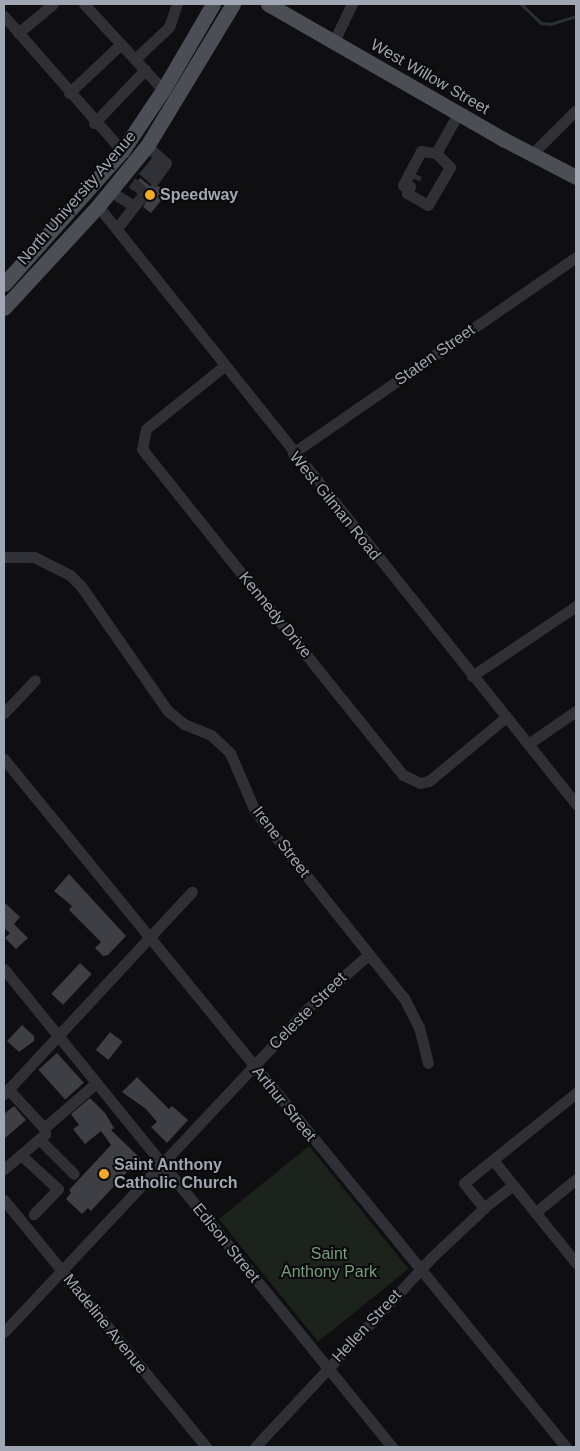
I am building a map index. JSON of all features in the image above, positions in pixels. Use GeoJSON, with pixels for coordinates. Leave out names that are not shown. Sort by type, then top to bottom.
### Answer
{"type":"FeatureCollection","features":[{"type":"Feature","properties":{"kind":"main road","name":"North University Avenue"},"geometry":{"type":"LineString","coordinates":[[4,284],[122,151],[163,90],[212,4]]}},
{"type":"Feature","properties":{"kind":"main road","name":"North University Avenue"},"geometry":{"type":"LineString","coordinates":[[4,308],[98,206],[146,146],[233,4]]}},
{"type":"Feature","properties":{"kind":"main road","name":"West Willow Street"},"geometry":{"type":"LineString","coordinates":[[277,6],[334,42],[458,114],[576,177]]}},
{"type":"Feature","properties":{"kind":"street"},"geometry":{"type":"LineString","coordinates":[[18,33],[53,4]]}},
{"type":"Feature","properties":{"kind":"street"},"geometry":{"type":"LineString","coordinates":[[84,4],[163,90]]}},
{"type":"Feature","properties":{"kind":"street"},"geometry":{"type":"LineString","coordinates":[[135,60],[169,27],[177,4]]}},
{"type":"Feature","properties":{"kind":"street"},"geometry":{"type":"LineString","coordinates":[[334,42],[352,4]]}},
{"type":"Feature","properties":{"kind":"street"},"geometry":{"type":"LineString","coordinates":[[4,16],[94,123],[122,151]]}},
{"type":"Feature","properties":{"kind":"street"},"geometry":{"type":"LineString","coordinates":[[69,93],[121,44]]}},
{"type":"Feature","properties":{"kind":"street"},"geometry":{"type":"LineString","coordinates":[[94,123],[145,70]]}},
{"type":"Feature","properties":{"kind":"street"},"geometry":{"type":"LineString","coordinates":[[532,154],[576,110]]}},
{"type":"Feature","properties":{"kind":"street"},"geometry":{"type":"LineString","coordinates":[[429,152],[450,167],[428,205],[408,191],[403,184],[458,114]]}},
{"type":"Feature","properties":{"kind":"street"},"geometry":{"type":"LineString","coordinates":[[146,146],[166,163],[150,177]]}},
{"type":"Feature","properties":{"kind":"street"},"geometry":{"type":"LineString","coordinates":[[408,191],[429,152]]}},
{"type":"Feature","properties":{"kind":"street"},"geometry":{"type":"LineString","coordinates":[[110,191],[133,198],[117,228]]}},
{"type":"Feature","properties":{"kind":"street","name":"West Gilman Road"},"geometry":{"type":"LineString","coordinates":[[98,206],[117,228],[223,367],[576,804]]}},
{"type":"Feature","properties":{"kind":"street","name":"Staten Street"},"geometry":{"type":"LineString","coordinates":[[293,453],[576,257]]}},
{"type":"Feature","properties":{"kind":"street","name":"Kennedy Drive"},"geometry":{"type":"LineString","coordinates":[[223,367],[146,429],[142,449],[403,775],[420,783],[429,781],[506,717]]}},
{"type":"Feature","properties":{"kind":"street","name":"Irene Street"},"geometry":{"type":"LineString","coordinates":[[4,557],[25,556],[48,562],[81,586],[168,711],[184,724],[211,735],[234,758],[255,811],[369,954],[414,1014],[428,1063]]}},
{"type":"Feature","properties":{"kind":"street"},"geometry":{"type":"LineString","coordinates":[[472,676],[576,606]]}},
{"type":"Feature","properties":{"kind":"street"},"geometry":{"type":"LineString","coordinates":[[4,713],[35,680]]}},
{"type":"Feature","properties":{"kind":"street"},"geometry":{"type":"LineString","coordinates":[[528,744],[576,710]]}},
{"type":"Feature","properties":{"kind":"street","name":"Arthur Street"},"geometry":{"type":"LineString","coordinates":[[4,759],[566,1447]]}},
{"type":"Feature","properties":{"kind":"street"},"geometry":{"type":"LineString","coordinates":[[4,1169],[45,1134],[44,1128],[6,1092],[192,892]]}},
{"type":"Feature","properties":{"kind":"street","name":"Celeste Street"},"geometry":{"type":"LineString","coordinates":[[4,1332],[308,1008],[369,954]]}},
{"type":"Feature","properties":{"kind":"street","name":"Edison Street"},"geometry":{"type":"LineString","coordinates":[[4,969],[392,1447]]}},
{"type":"Feature","properties":{"kind":"street"},"geometry":{"type":"LineString","coordinates":[[44,1128],[96,1083]]}},
{"type":"Feature","properties":{"kind":"street"},"geometry":{"type":"LineString","coordinates":[[484,1208],[464,1183],[576,1093]]}},
{"type":"Feature","properties":{"kind":"street"},"geometry":{"type":"LineString","coordinates":[[39,1139],[74,1174]]}},
{"type":"Feature","properties":{"kind":"street"},"geometry":{"type":"LineString","coordinates":[[21,1155],[58,1189],[34,1214]]}},
{"type":"Feature","properties":{"kind":"street"},"geometry":{"type":"LineString","coordinates":[[493,1160],[576,1263]]}},
{"type":"Feature","properties":{"kind":"street"},"geometry":{"type":"LineString","coordinates":[[536,1212],[576,1179]]}},
{"type":"Feature","properties":{"kind":"street","name":"Hellen Street"},"geometry":{"type":"LineString","coordinates":[[255,1447],[420,1269],[484,1208],[513,1184]]}},
{"type":"Feature","properties":{"kind":"street","name":"Madeline Avenue"},"geometry":{"type":"LineString","coordinates":[[4,1200],[206,1447]]}},
{"type":"Feature","properties":{"kind":"green space","name":"Saint Anthony Park"},"geometry":{"type":"Polygon","coordinates":[[[309,1146],[408,1269],[318,1342],[219,1219],[309,1146]]]}},
{"type":"Feature","properties":{"kind":"building"},"geometry":{"type":"Polygon","coordinates":[[[140,178],[150,186],[158,186],[167,193],[151,213],[143,207],[148,198],[146,191],[131,190],[140,178]]]}},
{"type":"Feature","properties":{"kind":"building"},"geometry":{"type":"Polygon","coordinates":[[[69,874],[126,936],[108,955],[103,956],[95,948],[101,942],[69,910],[72,906],[54,891],[69,874]]]}},
{"type":"Feature","properties":{"kind":"building"},"geometry":{"type":"Polygon","coordinates":[[[4,902],[20,917],[14,924],[28,938],[16,949],[5,938],[10,933],[4,928],[4,902]]]}},
{"type":"Feature","properties":{"kind":"building"},"geometry":{"type":"Polygon","coordinates":[[[80,963],[92,974],[63,1005],[51,994],[80,963]]]}},
{"type":"Feature","properties":{"kind":"building"},"geometry":{"type":"Polygon","coordinates":[[[22,1025],[34,1036],[34,1041],[19,1052],[7,1041],[22,1025]]]}},
{"type":"Feature","properties":{"kind":"building"},"geometry":{"type":"Polygon","coordinates":[[[110,1032],[123,1042],[108,1060],[96,1050],[110,1032]]]}},
{"type":"Feature","properties":{"kind":"building"},"geometry":{"type":"Polygon","coordinates":[[[57,1053],[84,1083],[65,1099],[38,1070],[57,1053]]]}},
{"type":"Feature","properties":{"kind":"building"},"geometry":{"type":"Polygon","coordinates":[[[137,1077],[169,1109],[172,1106],[188,1120],[167,1143],[151,1127],[157,1122],[146,1109],[122,1092],[137,1077]]]}},
{"type":"Feature","properties":{"kind":"building","name":"Saint Anthony Catholic Church"},"geometry":{"type":"Polygon","coordinates":[[[90,1098],[105,1113],[114,1128],[111,1130],[140,1158],[91,1211],[88,1208],[82,1214],[66,1199],[71,1193],[69,1190],[111,1145],[101,1131],[85,1144],[73,1129],[79,1125],[71,1114],[90,1098]]]}},
{"type":"Feature","properties":{"kind":"building"},"geometry":{"type":"Polygon","coordinates":[[[14,1106],[26,1120],[4,1139],[4,1114],[14,1106]]]}},
{"type":"Feature","properties":{"kind":"waterway"},"geometry":{"type":"LineString","coordinates":[[521,4],[541,23],[550,24],[576,16]]}},
{"type":"Feature","properties":{"kind":"tunnel"},"geometry":{"type":"LineString","coordinates":[[133,190],[146,173]]}},
{"type":"Feature","properties":{"kind":"tunnel"},"geometry":{"type":"LineString","coordinates":[[415,179],[417,174]]}},
{"type":"Feature","properties":{"kind":"tunnel"},"geometry":{"type":"LineString","coordinates":[[141,197],[154,180]]}},
{"type":"Feature","properties":{"kind":"place","name":"Speedway"},"geometry":{"type":"Point","coordinates":[150,195]}},
{"type":"Feature","properties":{"kind":"place","name":"Saint Anthony Catholic Church"},"geometry":{"type":"Point","coordinates":[104,1174]}}]}
